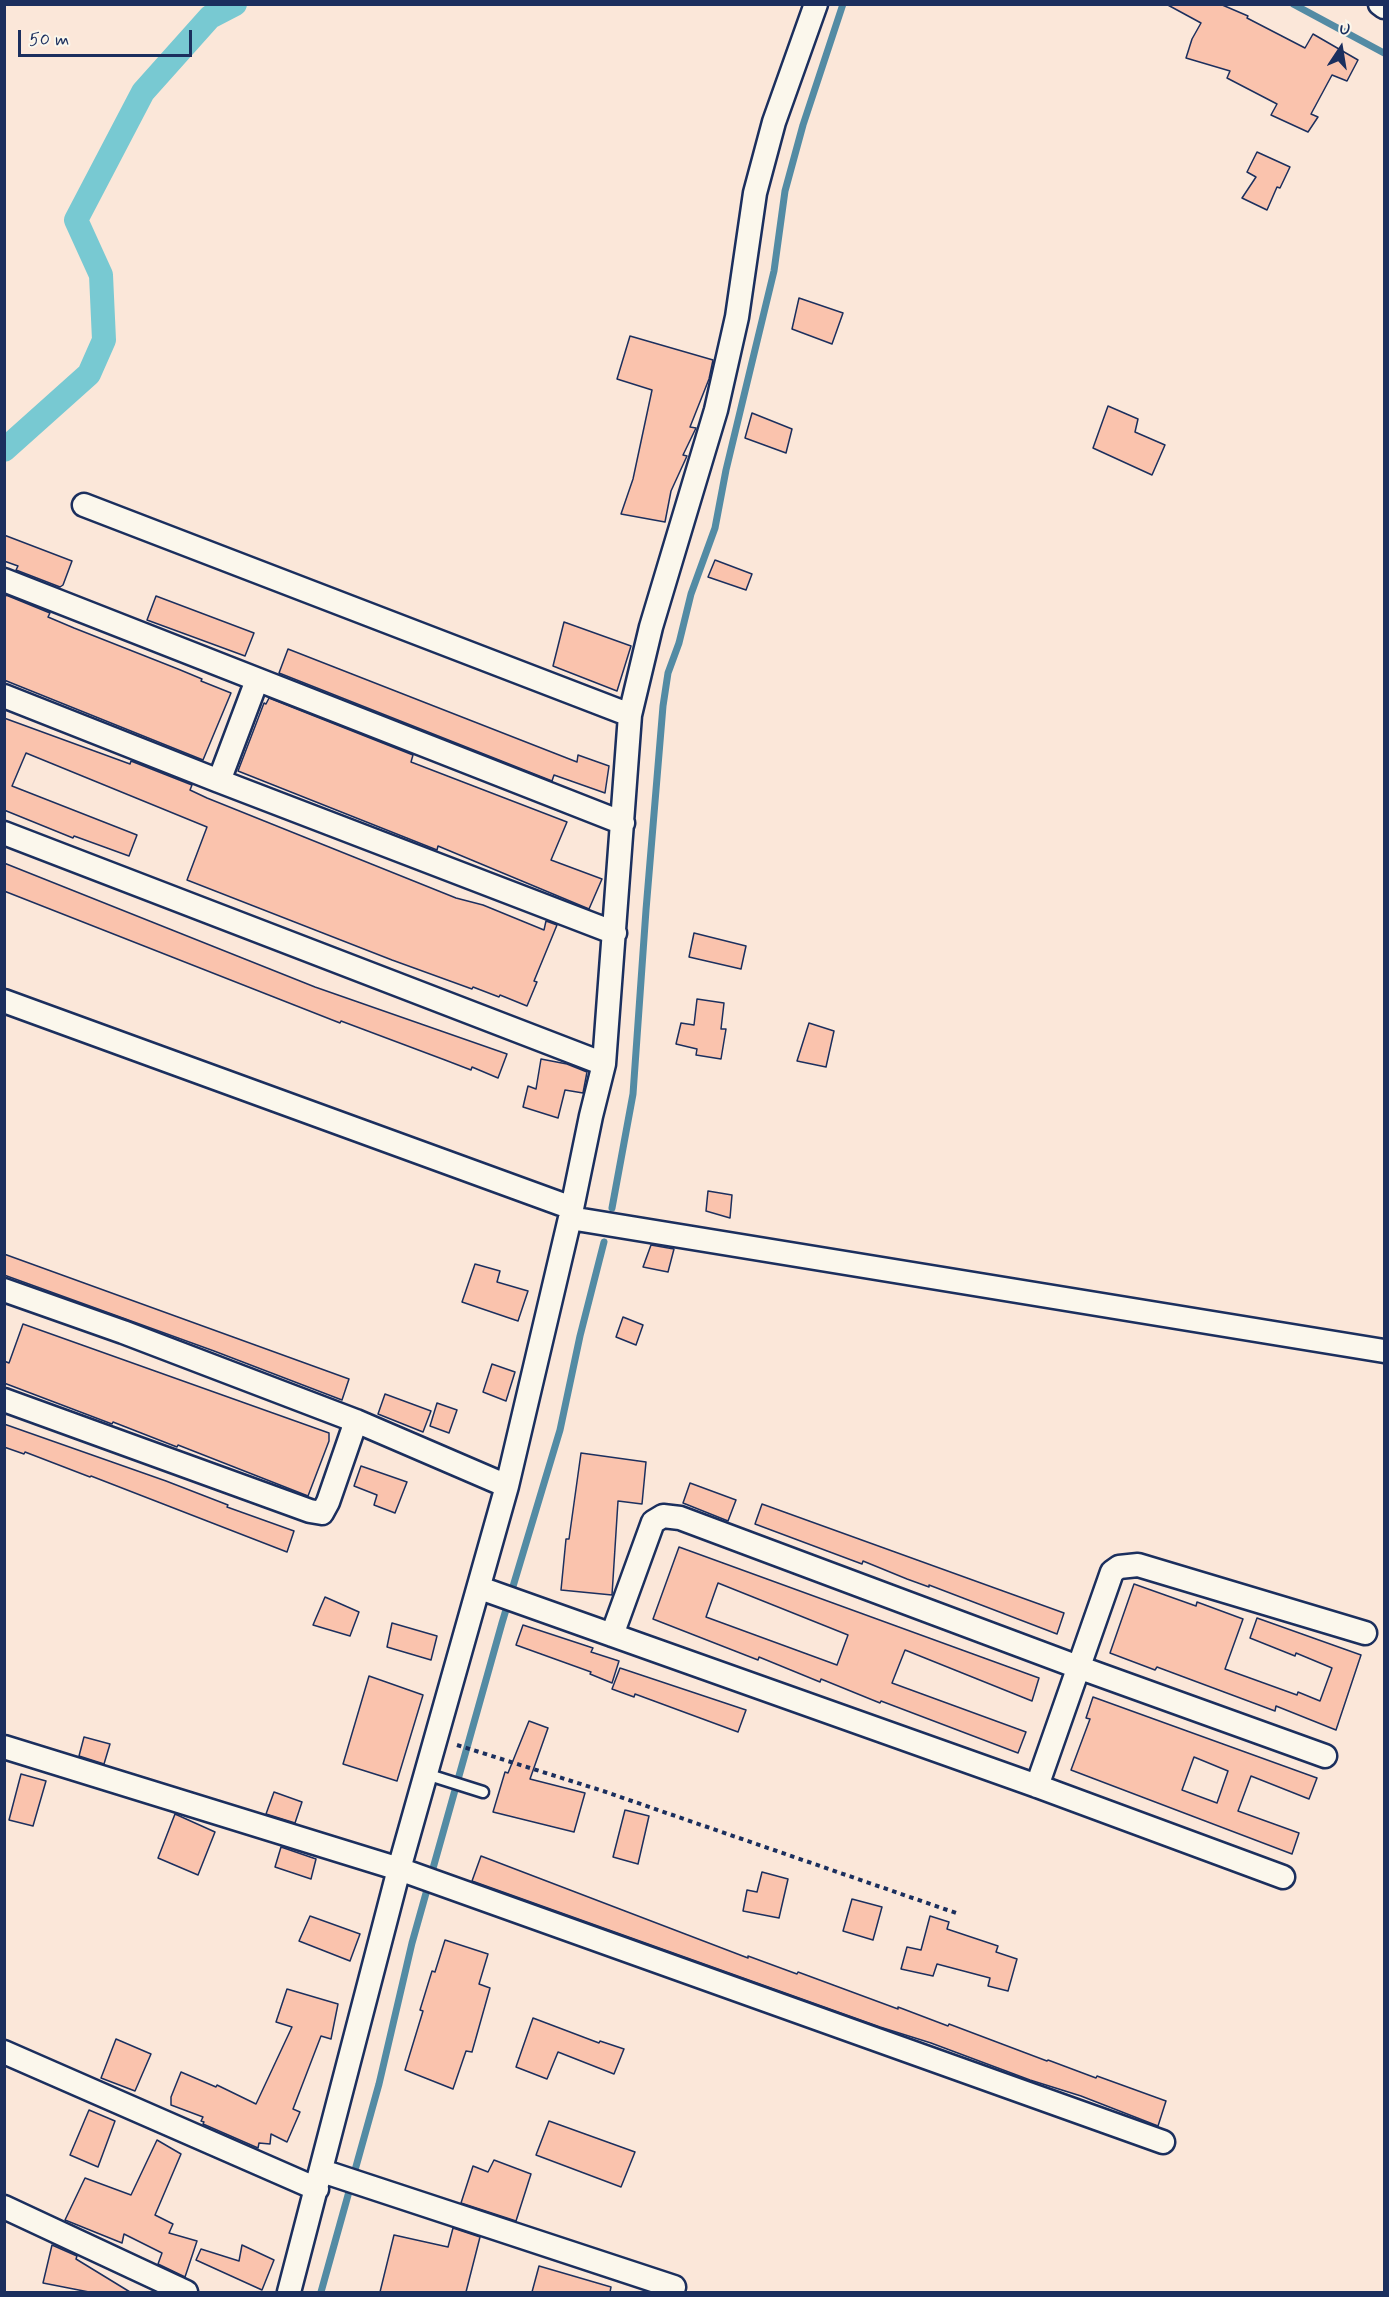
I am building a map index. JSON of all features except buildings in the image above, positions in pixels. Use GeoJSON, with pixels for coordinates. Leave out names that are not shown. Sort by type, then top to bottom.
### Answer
{"type":"FeatureCollection","features":[{"type":"Feature","properties":{"kind":"street"},"geometry":{"type":"LineString","coordinates":[[289,2292],[325,2179],[405,1872],[487,1590],[507,1486],[604,1064],[630,715],[651,627],[716,410],[737,317],[755,193],[771,132],[816,4]]}},
{"type":"Feature","properties":{"kind":"street"},"geometry":{"type":"LineString","coordinates":[[1380,4],[1384,7]]}},
{"type":"Feature","properties":{"kind":"street"},"geometry":{"type":"LineString","coordinates":[[84,506],[630,715]]}},
{"type":"Feature","properties":{"kind":"street"},"geometry":{"type":"LineString","coordinates":[[4,580],[623,822]]}},
{"type":"Feature","properties":{"kind":"street"},"geometry":{"type":"LineString","coordinates":[[219,781],[257,680]]}},
{"type":"Feature","properties":{"kind":"street"},"geometry":{"type":"LineString","coordinates":[[4,696],[615,933]]}},
{"type":"Feature","properties":{"kind":"street"},"geometry":{"type":"LineString","coordinates":[[4,833],[604,1064]]}},
{"type":"Feature","properties":{"kind":"street"},"geometry":{"type":"LineString","coordinates":[[4,1001],[571,1213],[1384,1352]]}},
{"type":"Feature","properties":{"kind":"street"},"geometry":{"type":"LineString","coordinates":[[4,1290],[123,1332],[356,1422],[507,1486]]}},
{"type":"Feature","properties":{"kind":"street"},"geometry":{"type":"LineString","coordinates":[[4,1400],[310,1511],[322,1513],[356,1422]]}},
{"type":"Feature","properties":{"kind":"street"},"geometry":{"type":"LineString","coordinates":[[612,1635],[653,1522],[663,1516],[680,1518],[1078,1667],[1325,1756]]}},
{"type":"Feature","properties":{"kind":"street"},"geometry":{"type":"LineString","coordinates":[[1037,1786],[1112,1572],[1119,1567],[1138,1565],[1365,1633]]}},
{"type":"Feature","properties":{"kind":"street"},"geometry":{"type":"LineString","coordinates":[[487,1590],[1037,1786],[1283,1877]]}},
{"type":"Feature","properties":{"kind":"street"},"geometry":{"type":"LineString","coordinates":[[4,1747],[405,1872],[784,2009],[1163,2142]]}},
{"type":"Feature","properties":{"kind":"street"},"geometry":{"type":"LineString","coordinates":[[4,2052],[325,2179],[368,2185],[674,2287]]}},
{"type":"Feature","properties":{"kind":"street"},"geometry":{"type":"LineString","coordinates":[[4,2206],[186,2292]]}},
{"type":"Feature","properties":{"kind":"lane"},"geometry":{"type":"LineString","coordinates":[[434,1777],[478,1791]]}},
{"type":"Feature","properties":{"kind":"path"},"geometry":{"type":"LineString","coordinates":[[452,1744],[615,1795],[959,1914]]}},
{"type":"Feature","properties":{"kind":"waterway"},"geometry":{"type":"LineString","coordinates":[[4,450],[89,374],[104,340],[101,275],[76,220],[143,92],[210,17],[235,4]]}},
{"type":"Feature","properties":{"kind":"waterway"},"geometry":{"type":"LineString","coordinates":[[612,1208],[633,1094],[646,910],[663,706],[668,673],[679,643],[691,594],[715,528],[726,470],[774,271],[785,191],[803,125],[843,4]]}},
{"type":"Feature","properties":{"kind":"waterway"},"geometry":{"type":"LineString","coordinates":[[1293,4],[1384,53]]}},
{"type":"Feature","properties":{"kind":"waterway"},"geometry":{"type":"LineString","coordinates":[[321,2292],[379,2084],[412,1943],[502,1623],[560,1430],[580,1336],[604,1242]]}}]}
